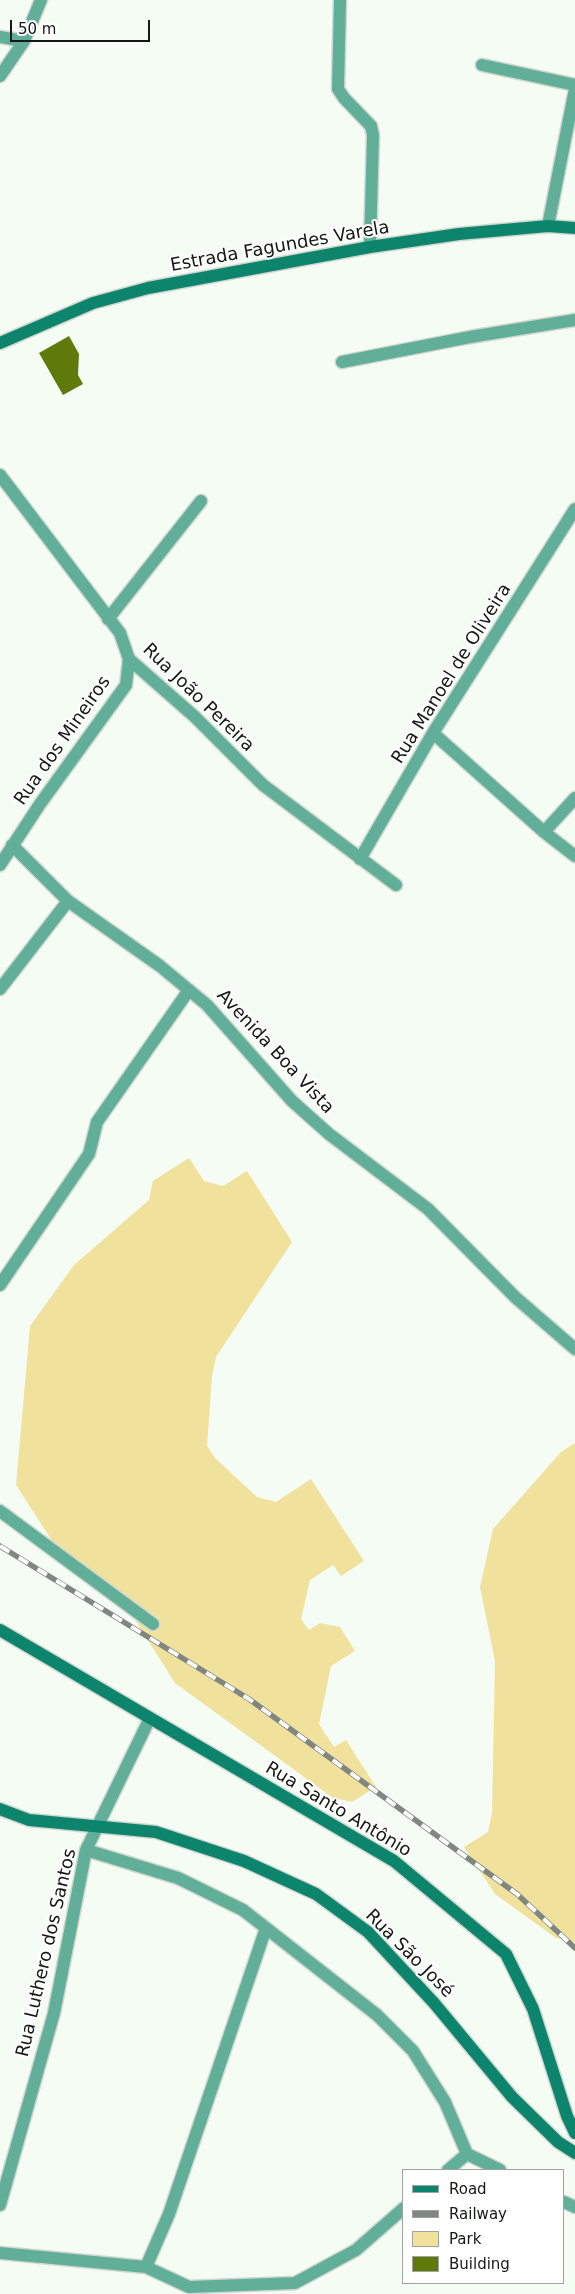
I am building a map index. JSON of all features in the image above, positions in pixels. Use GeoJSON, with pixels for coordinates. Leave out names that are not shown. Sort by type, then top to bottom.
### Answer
{"type":"FeatureCollection","features":[{"type":"Feature","properties":{"kind":"main road","name":"Estrada Fagundes Varela"},"geometry":{"type":"LineString","coordinates":[[0,343],[92,303],[148,288],[370,247],[459,234],[548,226],[575,228]]}},
{"type":"Feature","properties":{"kind":"main road","name":"Rua Santo Antônio"},"geometry":{"type":"LineString","coordinates":[[0,1630],[394,1861],[506,1954],[533,2009],[567,2116],[575,2133]]}},
{"type":"Feature","properties":{"kind":"main road","name":"Rua São José"},"geometry":{"type":"LineString","coordinates":[[0,1809],[29,1820],[99,1825],[156,1832],[244,1861],[316,1894],[368,1932],[434,2003],[512,2097],[558,2142],[575,2153]]}},
{"type":"Feature","properties":{"kind":"street"},"geometry":{"type":"LineString","coordinates":[[0,76],[24,41],[41,0]]}},
{"type":"Feature","properties":{"kind":"street"},"geometry":{"type":"LineString","coordinates":[[340,0],[338,89],[344,98],[371,126],[373,134],[370,247]]}},
{"type":"Feature","properties":{"kind":"street"},"geometry":{"type":"LineString","coordinates":[[0,36],[24,41]]}},
{"type":"Feature","properties":{"kind":"street"},"geometry":{"type":"LineString","coordinates":[[482,65],[575,85]]}},
{"type":"Feature","properties":{"kind":"street"},"geometry":{"type":"LineString","coordinates":[[548,226],[575,89]]}},
{"type":"Feature","properties":{"kind":"street"},"geometry":{"type":"LineString","coordinates":[[342,362],[470,337],[575,320]]}},
{"type":"Feature","properties":{"kind":"street","name":"Rua João Pereira"},"geometry":{"type":"LineString","coordinates":[[0,475],[120,633],[129,659],[195,716],[262,785],[396,885]]}},
{"type":"Feature","properties":{"kind":"street"},"geometry":{"type":"LineString","coordinates":[[108,619],[201,501]]}},
{"type":"Feature","properties":{"kind":"street","name":"Rua Manoel de Oliveira"},"geometry":{"type":"LineString","coordinates":[[360,859],[433,733],[575,509]]}},
{"type":"Feature","properties":{"kind":"street","name":"Rua dos Mineiros"},"geometry":{"type":"LineString","coordinates":[[0,865],[12,845],[126,685],[129,659]]}},
{"type":"Feature","properties":{"kind":"street"},"geometry":{"type":"LineString","coordinates":[[433,733],[544,832],[575,856]]}},
{"type":"Feature","properties":{"kind":"street"},"geometry":{"type":"LineString","coordinates":[[544,832],[575,798]]}},
{"type":"Feature","properties":{"kind":"street","name":"Avenida Boa Vista"},"geometry":{"type":"LineString","coordinates":[[12,845],[68,901],[160,966],[207,1005],[292,1101],[329,1134],[428,1209],[515,1297],[575,1349]]}},
{"type":"Feature","properties":{"kind":"street"},"geometry":{"type":"LineString","coordinates":[[0,989],[68,901]]}},
{"type":"Feature","properties":{"kind":"street"},"geometry":{"type":"LineString","coordinates":[[0,1285],[89,1154],[97,1122],[189,990]]}},
{"type":"Feature","properties":{"kind":"street"},"geometry":{"type":"LineString","coordinates":[[0,1511],[153,1624]]}},
{"type":"Feature","properties":{"kind":"street","name":"Rua Luthero dos Santos"},"geometry":{"type":"LineString","coordinates":[[0,2205],[2,2186],[54,2013],[86,1850],[150,1718]]}},
{"type":"Feature","properties":{"kind":"street"},"geometry":{"type":"LineString","coordinates":[[86,1850],[178,1878],[243,1910],[377,2015],[413,2051],[445,2102],[467,2154],[498,2169]]}},
{"type":"Feature","properties":{"kind":"street"},"geometry":{"type":"LineString","coordinates":[[146,2268],[169,2214],[266,1928]]}},
{"type":"Feature","properties":{"kind":"street"},"geometry":{"type":"LineString","coordinates":[[449,2169],[467,2154]]}},
{"type":"Feature","properties":{"kind":"street"},"geometry":{"type":"LineString","coordinates":[[0,2253],[146,2268],[189,2287],[270,2282],[295,2283],[356,2250],[402,2210]]}},
{"type":"Feature","properties":{"kind":"green space"},"geometry":{"type":"Polygon","coordinates":[[[189,1158],[204,1181],[223,1186],[247,1171],[292,1242],[216,1357],[212,1376],[207,1446],[215,1458],[257,1497],[276,1502],[311,1479],[364,1561],[341,1576],[333,1565],[310,1580],[301,1619],[309,1630],[320,1623],[340,1627],[355,1651],[331,1666],[319,1724],[334,1747],[346,1740],[376,1787],[352,1802],[333,1798],[175,1683],[115,1588],[54,1544],[16,1485],[30,1326],[74,1265],[149,1200],[153,1181],[189,1158]]]}},
{"type":"Feature","properties":{"kind":"green space"},"geometry":{"type":"Polygon","coordinates":[[[575,1443],[575,1942],[556,1938],[495,1894],[464,1847],[488,1832],[492,1813],[495,1661],[480,1587],[493,1529],[561,1452],[575,1443]]]}},
{"type":"Feature","properties":{"kind":"building"},"geometry":{"type":"Polygon","coordinates":[[[69,336],[79,354],[78,375],[83,384],[63,395],[39,353],[69,336]]]}},
{"type":"Feature","properties":{"kind":"railway"},"geometry":{"type":"LineString","coordinates":[[0,1546],[249,1699],[517,1894],[575,1948]]}}]}
